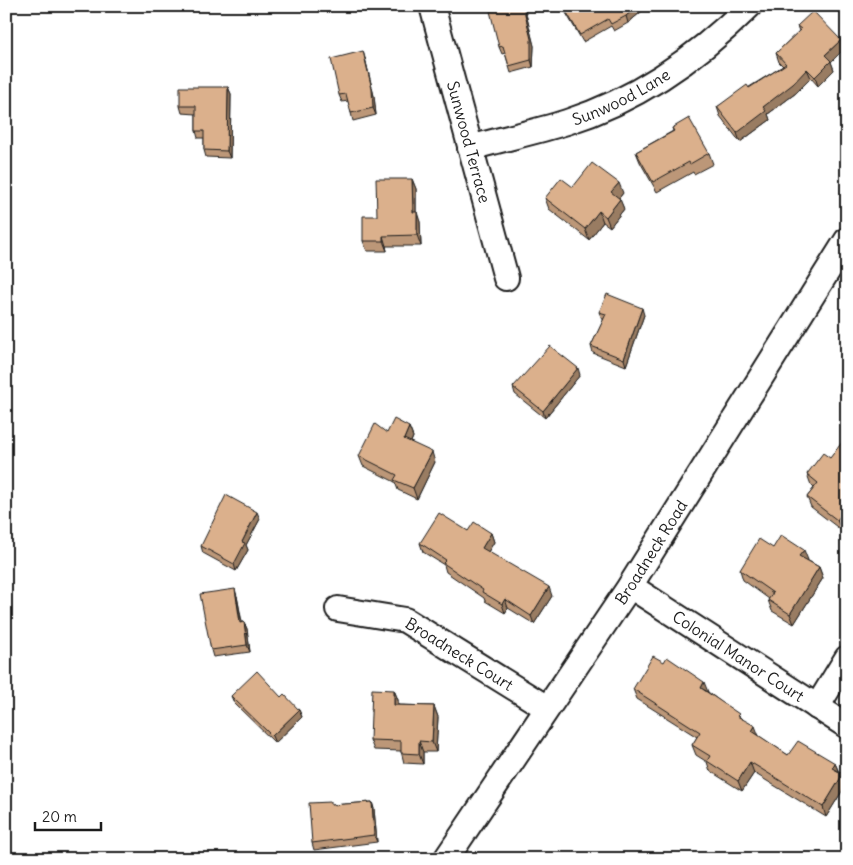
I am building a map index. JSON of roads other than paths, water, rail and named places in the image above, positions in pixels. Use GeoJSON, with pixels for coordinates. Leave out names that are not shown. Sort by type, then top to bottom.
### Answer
{"type":"FeatureCollection","features":[{"type":"Feature","properties":{"kind":"street","name":"Sunwood Terrace"},"geometry":{"type":"LineString","coordinates":[[432,6],[506,278]]}},
{"type":"Feature","properties":{"kind":"street","name":"Sunwood Lane"},"geometry":{"type":"LineString","coordinates":[[470,148],[568,122],[629,96],[683,64],[750,6]]}},
{"type":"Feature","properties":{"kind":"street","name":"Broadneck Road"},"geometry":{"type":"LineString","coordinates":[[446,859],[630,586],[847,240]]}},
{"type":"Feature","properties":{"kind":"street","name":"Colonial Manor Court"},"geometry":{"type":"LineString","coordinates":[[630,586],[847,726]]}},
{"type":"Feature","properties":{"kind":"street","name":"Broadneck Court"},"geometry":{"type":"LineString","coordinates":[[338,609],[405,620],[547,708]]}},
{"type":"Feature","properties":{"kind":"street"},"geometry":{"type":"LineString","coordinates":[[817,707],[847,658]]}}]}
